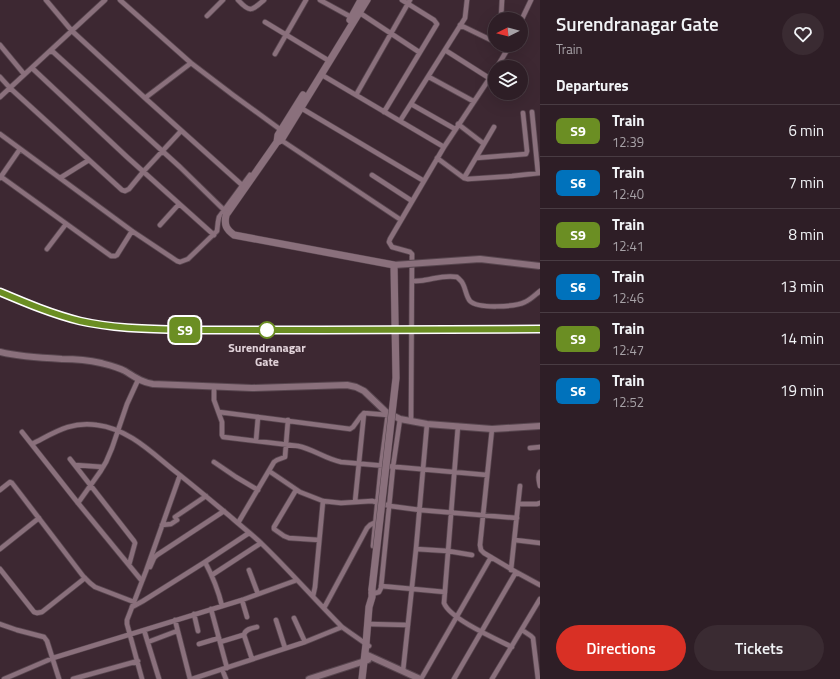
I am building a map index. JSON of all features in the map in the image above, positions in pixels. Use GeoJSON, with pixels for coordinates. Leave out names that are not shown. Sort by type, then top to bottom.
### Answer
{"type":"FeatureCollection","features":[{"type":"Feature","properties":{"kind":"main road"},"geometry":{"type":"LineString","coordinates":[[279,140],[278,135],[361,0]]}},
{"type":"Feature","properties":{"kind":"main road"},"geometry":{"type":"LineString","coordinates":[[362,679],[373,608],[372,593],[396,378],[394,265],[234,235],[228,231],[225,213],[301,108],[367,0]]}},
{"type":"Feature","properties":{"kind":"main road"},"geometry":{"type":"LineString","coordinates":[[366,658],[366,679]]}},
{"type":"Feature","properties":{"kind":"street"},"geometry":{"type":"LineString","coordinates":[[46,0],[72,31],[242,185]]}},
{"type":"Feature","properties":{"kind":"street"},"geometry":{"type":"LineString","coordinates":[[0,97],[105,0]]}},
{"type":"Feature","properties":{"kind":"street"},"geometry":{"type":"LineString","coordinates":[[120,0],[191,63],[282,130]]}},
{"type":"Feature","properties":{"kind":"street"},"geometry":{"type":"LineString","coordinates":[[206,16],[223,0]]}},
{"type":"Feature","properties":{"kind":"street"},"geometry":{"type":"LineString","coordinates":[[238,0],[246,9],[249,10],[264,0]]}},
{"type":"Feature","properties":{"kind":"street"},"geometry":{"type":"LineString","coordinates":[[274,54],[306,0]]}},
{"type":"Feature","properties":{"kind":"street"},"geometry":{"type":"LineString","coordinates":[[320,0],[351,17]]}},
{"type":"Feature","properties":{"kind":"street"},"geometry":{"type":"LineString","coordinates":[[384,112],[437,24],[434,20],[409,2],[402,0]]}},
{"type":"Feature","properties":{"kind":"street"},"geometry":{"type":"LineString","coordinates":[[400,121],[465,18],[467,0]]}},
{"type":"Feature","properties":{"kind":"street"},"geometry":{"type":"LineString","coordinates":[[501,12],[502,0]]}},
{"type":"Feature","properties":{"kind":"street"},"geometry":{"type":"LineString","coordinates":[[525,12],[530,0]]}},
{"type":"Feature","properties":{"kind":"street"},"geometry":{"type":"LineString","coordinates":[[356,95],[409,2]]}},
{"type":"Feature","properties":{"kind":"street"},"geometry":{"type":"LineString","coordinates":[[360,13],[419,52]]}},
{"type":"Feature","properties":{"kind":"street"},"geometry":{"type":"LineString","coordinates":[[265,22],[326,59]]}},
{"type":"Feature","properties":{"kind":"street"},"geometry":{"type":"LineString","coordinates":[[460,25],[488,39]]}},
{"type":"Feature","properties":{"kind":"street"},"geometry":{"type":"LineString","coordinates":[[0,46],[24,74]]}},
{"type":"Feature","properties":{"kind":"street"},"geometry":{"type":"LineString","coordinates":[[51,50],[162,151],[225,213]]}},
{"type":"Feature","properties":{"kind":"street"},"geometry":{"type":"LineString","coordinates":[[445,50],[488,77]]}},
{"type":"Feature","properties":{"kind":"street"},"geometry":{"type":"LineString","coordinates":[[145,98],[191,63]]}},
{"type":"Feature","properties":{"kind":"street"},"geometry":{"type":"LineString","coordinates":[[32,68],[143,172],[214,235]]}},
{"type":"Feature","properties":{"kind":"street"},"geometry":{"type":"LineString","coordinates":[[322,75],[444,147]]}},
{"type":"Feature","properties":{"kind":"street"},"geometry":{"type":"LineString","coordinates":[[0,77],[10,88],[122,190],[125,191],[129,189],[181,131]]}},
{"type":"Feature","properties":{"kind":"street"},"geometry":{"type":"LineString","coordinates":[[429,77],[473,101]]}},
{"type":"Feature","properties":{"kind":"street"},"geometry":{"type":"LineString","coordinates":[[411,421],[412,254],[410,252],[394,248],[389,242],[437,158],[488,79]]}},
{"type":"Feature","properties":{"kind":"street"},"geometry":{"type":"LineString","coordinates":[[411,104],[455,129]]}},
{"type":"Feature","properties":{"kind":"street"},"geometry":{"type":"LineString","coordinates":[[301,108],[424,181]]}},
{"type":"Feature","properties":{"kind":"street"},"geometry":{"type":"LineString","coordinates":[[437,158],[464,178],[539,173],[532,112]]}},
{"type":"Feature","properties":{"kind":"street"},"geometry":{"type":"LineString","coordinates":[[476,158],[526,154],[527,151],[523,113]]}},
{"type":"Feature","properties":{"kind":"street"},"geometry":{"type":"LineString","coordinates":[[458,124],[484,144]]}},
{"type":"Feature","properties":{"kind":"street"},"geometry":{"type":"LineString","coordinates":[[464,178],[494,128]]}},
{"type":"Feature","properties":{"kind":"street"},"geometry":{"type":"LineString","coordinates":[[533,130],[540,129]]}},
{"type":"Feature","properties":{"kind":"street"},"geometry":{"type":"LineString","coordinates":[[0,134],[132,231],[180,262],[188,259],[214,235],[217,231],[219,217],[225,213],[242,185],[279,140],[401,220]]}},
{"type":"Feature","properties":{"kind":"street"},"geometry":{"type":"LineString","coordinates":[[20,149],[0,177],[113,256],[117,254],[132,231]]}},
{"type":"Feature","properties":{"kind":"street"},"geometry":{"type":"LineString","coordinates":[[60,178],[89,160]]}},
{"type":"Feature","properties":{"kind":"street"},"geometry":{"type":"LineString","coordinates":[[372,175],[412,201]]}},
{"type":"Feature","properties":{"kind":"street"},"geometry":{"type":"LineString","coordinates":[[160,225],[178,204]]}},
{"type":"Feature","properties":{"kind":"street"},"geometry":{"type":"LineString","coordinates":[[47,249],[66,224]]}},
{"type":"Feature","properties":{"kind":"street"},"geometry":{"type":"LineString","coordinates":[[394,265],[480,260],[540,266]]}},
{"type":"Feature","properties":{"kind":"street"},"geometry":{"type":"LineString","coordinates":[[412,281],[444,276],[457,277],[463,283],[467,297],[472,303],[480,306],[515,306],[525,302],[540,291]]}},
{"type":"Feature","properties":{"kind":"street"},"geometry":{"type":"LineString","coordinates":[[0,352],[12,355],[83,360],[101,363],[124,371],[145,383],[153,384],[252,388],[347,385],[364,391],[388,414]]}},
{"type":"Feature","properties":{"kind":"street"},"geometry":{"type":"LineString","coordinates":[[78,503],[103,467],[112,448],[127,404],[138,380]]}},
{"type":"Feature","properties":{"kind":"street"},"geometry":{"type":"LineString","coordinates":[[214,386],[214,400],[222,422],[223,437],[286,444],[307,448],[334,461],[488,475]]}},
{"type":"Feature","properties":{"kind":"street"},"geometry":{"type":"LineString","coordinates":[[219,412],[350,429],[364,413]]}},
{"type":"Feature","properties":{"kind":"street"},"geometry":{"type":"LineString","coordinates":[[364,413],[388,414],[400,419],[427,424],[492,429],[540,426]]}},
{"type":"Feature","properties":{"kind":"street"},"geometry":{"type":"LineString","coordinates":[[355,502],[364,413]]}},
{"type":"Feature","properties":{"kind":"street"},"geometry":{"type":"LineString","coordinates":[[388,414],[381,466],[370,585],[370,590],[372,593],[379,592],[381,586],[393,467],[400,419]]}},
{"type":"Feature","properties":{"kind":"street"},"geometry":{"type":"LineString","coordinates":[[256,441],[258,417]]}},
{"type":"Feature","properties":{"kind":"street"},"geometry":{"type":"LineString","coordinates":[[238,523],[275,460],[285,457],[288,420]]}},
{"type":"Feature","properties":{"kind":"street"},"geometry":{"type":"LineString","coordinates":[[32,444],[63,428],[76,424],[97,425],[118,430],[138,442],[249,532],[298,580],[342,627],[368,645]]}},
{"type":"Feature","properties":{"kind":"street"},"geometry":{"type":"LineString","coordinates":[[403,671],[420,510],[427,424]]}},
{"type":"Feature","properties":{"kind":"street"},"geometry":{"type":"LineString","coordinates":[[458,426],[444,603],[456,617],[512,647]]}},
{"type":"Feature","properties":{"kind":"street"},"geometry":{"type":"LineString","coordinates":[[492,429],[480,545],[481,550],[514,571],[540,585]]}},
{"type":"Feature","properties":{"kind":"street"},"geometry":{"type":"LineString","coordinates":[[22,432],[142,581]]}},
{"type":"Feature","properties":{"kind":"street"},"geometry":{"type":"LineString","coordinates":[[530,448],[540,447]]}},
{"type":"Feature","properties":{"kind":"street"},"geometry":{"type":"LineString","coordinates":[[70,459],[134,541],[135,543],[129,565]]}},
{"type":"Feature","properties":{"kind":"street"},"geometry":{"type":"LineString","coordinates":[[214,462],[258,490]]}},
{"type":"Feature","properties":{"kind":"street"},"geometry":{"type":"LineString","coordinates":[[75,465],[103,467]]}},
{"type":"Feature","properties":{"kind":"street"},"geometry":{"type":"LineString","coordinates":[[269,471],[296,490],[322,501],[341,503],[366,501],[420,510],[517,518]]}},
{"type":"Feature","properties":{"kind":"street"},"geometry":{"type":"LineString","coordinates":[[540,472],[538,477],[540,486]]}},
{"type":"Feature","properties":{"kind":"street"},"geometry":{"type":"LineString","coordinates":[[142,679],[127,620],[180,475]]}},
{"type":"Feature","properties":{"kind":"street"},"geometry":{"type":"LineString","coordinates":[[0,490],[10,482],[12,483],[85,578],[95,587],[133,604],[143,601],[249,532]]}},
{"type":"Feature","properties":{"kind":"street"},"geometry":{"type":"LineString","coordinates":[[454,679],[482,632],[514,571],[514,540],[520,486]]}},
{"type":"Feature","properties":{"kind":"street"},"geometry":{"type":"LineString","coordinates":[[296,490],[274,529],[289,538],[319,540]]}},
{"type":"Feature","properties":{"kind":"street"},"geometry":{"type":"LineString","coordinates":[[162,524],[171,524],[176,518],[206,496]]}},
{"type":"Feature","properties":{"kind":"street"},"geometry":{"type":"LineString","coordinates":[[313,596],[322,501]]}},
{"type":"Feature","properties":{"kind":"street"},"geometry":{"type":"LineString","coordinates":[[518,504],[537,504],[540,502]]}},
{"type":"Feature","properties":{"kind":"street"},"geometry":{"type":"LineString","coordinates":[[150,568],[154,558],[224,511]]}},
{"type":"Feature","properties":{"kind":"street"},"geometry":{"type":"LineString","coordinates":[[0,549],[39,518]]}},
{"type":"Feature","properties":{"kind":"street"},"geometry":{"type":"LineString","coordinates":[[324,608],[367,528],[376,522]]}},
{"type":"Feature","properties":{"kind":"street"},"geometry":{"type":"LineString","coordinates":[[514,540],[540,543]]}},
{"type":"Feature","properties":{"kind":"street"},"geometry":{"type":"LineString","coordinates":[[212,575],[261,543]]}},
{"type":"Feature","properties":{"kind":"street"},"geometry":{"type":"LineString","coordinates":[[416,549],[448,551],[472,555]]}},
{"type":"Feature","properties":{"kind":"street"},"geometry":{"type":"LineString","coordinates":[[309,679],[366,658],[403,671],[410,677],[421,679],[491,557]]}},
{"type":"Feature","properties":{"kind":"street"},"geometry":{"type":"LineString","coordinates":[[205,562],[218,589],[222,606]]}},
{"type":"Feature","properties":{"kind":"street"},"geometry":{"type":"LineString","coordinates":[[0,569],[34,612],[37,613],[42,612],[85,578]]}},
{"type":"Feature","properties":{"kind":"street"},"geometry":{"type":"LineString","coordinates":[[249,570],[258,594]]}},
{"type":"Feature","properties":{"kind":"street"},"geometry":{"type":"LineString","coordinates":[[4,679],[53,658],[242,600],[298,580]]}},
{"type":"Feature","properties":{"kind":"street"},"geometry":{"type":"LineString","coordinates":[[381,586],[445,592]]}},
{"type":"Feature","properties":{"kind":"street"},"geometry":{"type":"LineString","coordinates":[[492,679],[540,599]]}},
{"type":"Feature","properties":{"kind":"street"},"geometry":{"type":"LineString","coordinates":[[242,600],[247,617]]}},
{"type":"Feature","properties":{"kind":"street"},"geometry":{"type":"LineString","coordinates":[[211,609],[219,640],[226,679]]}},
{"type":"Feature","properties":{"kind":"street"},"geometry":{"type":"LineString","coordinates":[[194,614],[198,631]]}},
{"type":"Feature","properties":{"kind":"street"},"geometry":{"type":"LineString","coordinates":[[294,618],[305,642]]}},
{"type":"Feature","properties":{"kind":"street"},"geometry":{"type":"LineString","coordinates":[[175,620],[191,679],[305,642],[342,627]]}},
{"type":"Feature","properties":{"kind":"street"},"geometry":{"type":"LineString","coordinates":[[276,620],[285,648]]}},
{"type":"Feature","properties":{"kind":"street"},"geometry":{"type":"LineString","coordinates":[[0,624],[44,637],[47,640],[59,679]]}},
{"type":"Feature","properties":{"kind":"street"},"geometry":{"type":"LineString","coordinates":[[370,624],[408,625]]}},
{"type":"Feature","properties":{"kind":"street"},"geometry":{"type":"LineString","coordinates":[[252,659],[244,632],[257,627]]}},
{"type":"Feature","properties":{"kind":"street"},"geometry":{"type":"LineString","coordinates":[[144,630],[159,679]]}},
{"type":"Feature","properties":{"kind":"street"},"geometry":{"type":"LineString","coordinates":[[522,630],[533,638],[537,679]]}},
{"type":"Feature","properties":{"kind":"street"},"geometry":{"type":"LineString","coordinates":[[148,642],[177,631]]}},
{"type":"Feature","properties":{"kind":"street"},"geometry":{"type":"LineString","coordinates":[[199,644],[244,635]]}},
{"type":"Feature","properties":{"kind":"street"},"geometry":{"type":"LineString","coordinates":[[534,647],[540,646]]}},
{"type":"Feature","properties":{"kind":"street"},"geometry":{"type":"LineString","coordinates":[[73,679],[138,661]]}},
{"type":"Feature","properties":{"kind":"railway"},"geometry":{"type":"LineString","coordinates":[[0,292],[40,309],[71,319],[133,328],[396,330],[540,329]]}},
{"type":"Feature","properties":{"kind":"train","name":"S9"},"geometry":{"type":"LineString","coordinates":[[0,292],[24,303],[80,321],[126,328],[243,330],[540,329]]}},
{"type":"Feature","properties":{"kind":"place","name":"Surendranagar Gate"},"geometry":{"type":"Point","coordinates":[267,330]}}]}
